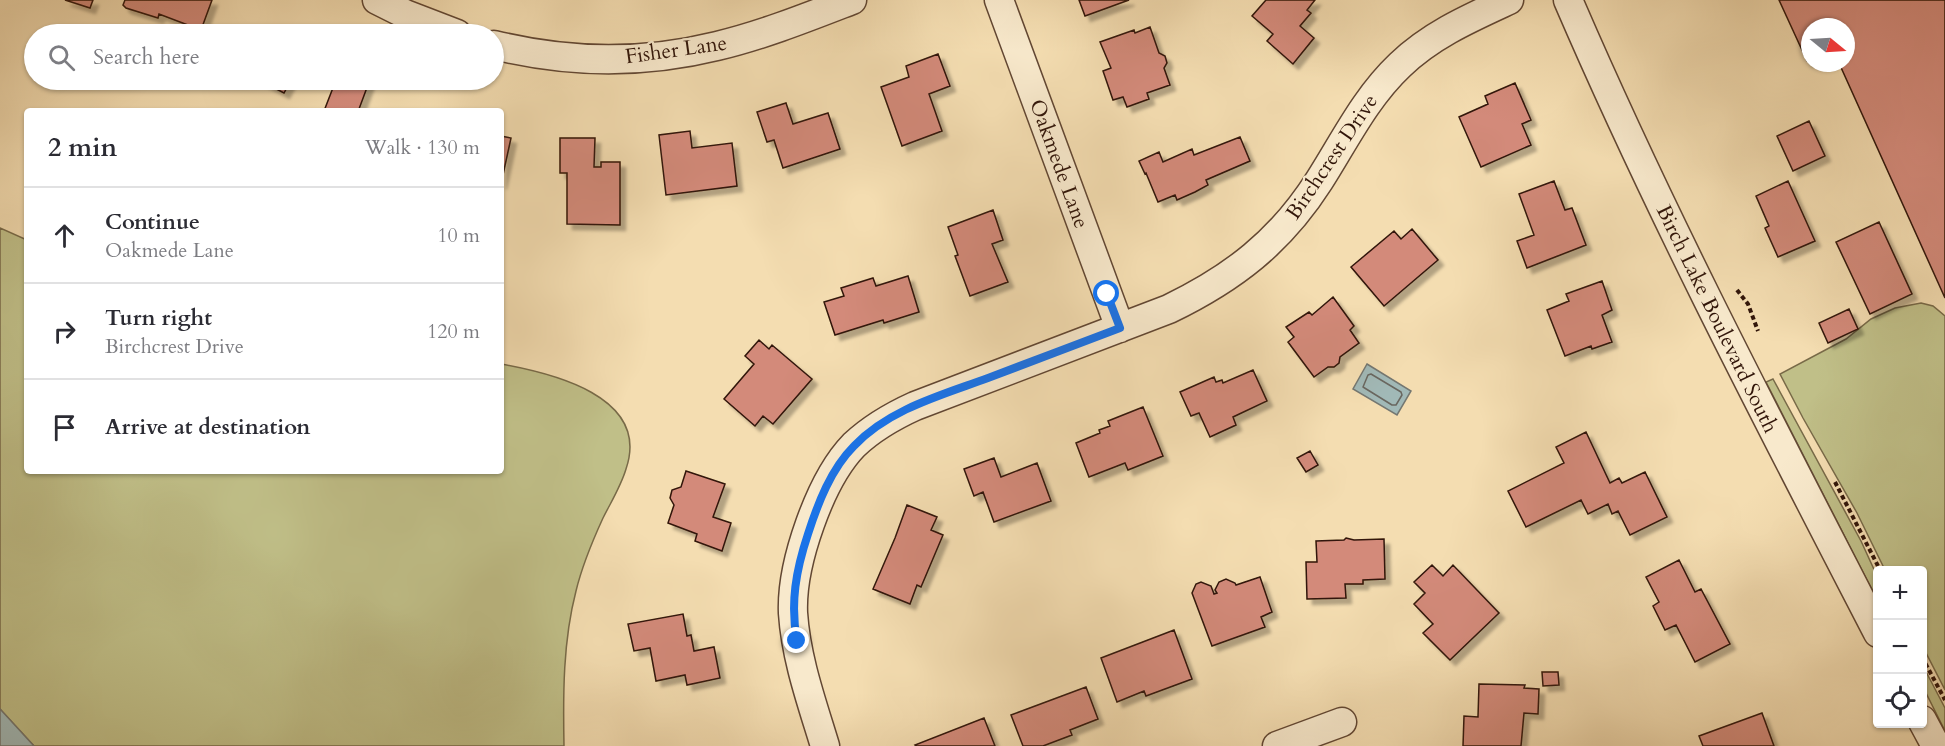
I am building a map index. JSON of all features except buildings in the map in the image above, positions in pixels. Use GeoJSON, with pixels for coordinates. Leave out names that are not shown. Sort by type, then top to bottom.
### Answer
{"type":"FeatureCollection","features":[{"type":"Feature","properties":{"kind":"street"},"geometry":{"type":"LineString","coordinates":[[378,0],[431,24]]}},
{"type":"Feature","properties":{"kind":"street","name":"Fisher Lane"},"geometry":{"type":"LineString","coordinates":[[504,47],[574,58],[630,58],[665,55],[716,46],[753,36],[852,0]]}},
{"type":"Feature","properties":{"kind":"street","name":"Oakmede Lane"},"geometry":{"type":"LineString","coordinates":[[999,0],[1120,328]]}},
{"type":"Feature","properties":{"kind":"street","name":"Birchcrest Drive"},"geometry":{"type":"LineString","coordinates":[[825,746],[801,661],[794,625],[793,600],[799,562],[812,519],[838,466],[863,437],[902,412],[1120,328],[1189,299],[1222,281],[1251,260],[1296,213],[1367,104],[1411,54],[1443,33],[1509,0]]}},
{"type":"Feature","properties":{"kind":"street","name":"Birch Lake Boulevard South"},"geometry":{"type":"LineString","coordinates":[[1568,0],[1667,219],[1873,623]]}},
{"type":"Feature","properties":{"kind":"street"},"geometry":{"type":"LineString","coordinates":[[1277,746],[1342,722]]}},
{"type":"Feature","properties":{"kind":"street"},"geometry":{"type":"LineString","coordinates":[[1927,728],[1936,746]]}},
{"type":"Feature","properties":{"kind":"path"},"geometry":{"type":"LineString","coordinates":[[1927,665],[1945,700]]}},
{"type":"Feature","properties":{"kind":"shaded area"},"geometry":{"type":"Polygon","coordinates":[[[0,228],[24,239],[24,474],[504,474],[504,365],[545,374],[592,392],[611,406],[624,423],[630,444],[626,469],[588,554],[578,582],[568,629],[564,746],[34,746],[0,709],[0,228]]]}},
{"type":"Feature","properties":{"kind":"shaded area"},"geometry":{"type":"Polygon","coordinates":[[[1921,303],[1933,306],[1945,316],[1945,690],[1927,655],[1927,566],[1883,566],[1857,513],[1780,374],[1846,339],[1871,319],[1895,308],[1921,303]]]}},
{"type":"Feature","properties":{"kind":"shaded area"},"geometry":{"type":"Polygon","coordinates":[[[1773,379],[1861,541],[1873,567],[1873,592],[1766,382],[1773,379]]]}},
{"type":"Feature","properties":{"kind":"shaded area"},"geometry":{"type":"Polygon","coordinates":[[[1927,674],[1945,708],[1945,731],[1927,695],[1927,674]]]}},
{"type":"Feature","properties":{"kind":"water"},"geometry":{"type":"Polygon","coordinates":[[[1367,364],[1411,391],[1397,415],[1353,389],[1367,364]]]}},
{"type":"Feature","properties":{"kind":"water"},"geometry":{"type":"Polygon","coordinates":[[[0,709],[34,746],[0,746],[0,709]]]}},
{"type":"Feature","properties":{"kind":"route"},"geometry":{"type":"LineString","coordinates":[[797,641],[793,600],[799,562],[818,504],[831,477],[853,446],[872,430],[915,406],[1120,328],[1107,294]]}}]}
